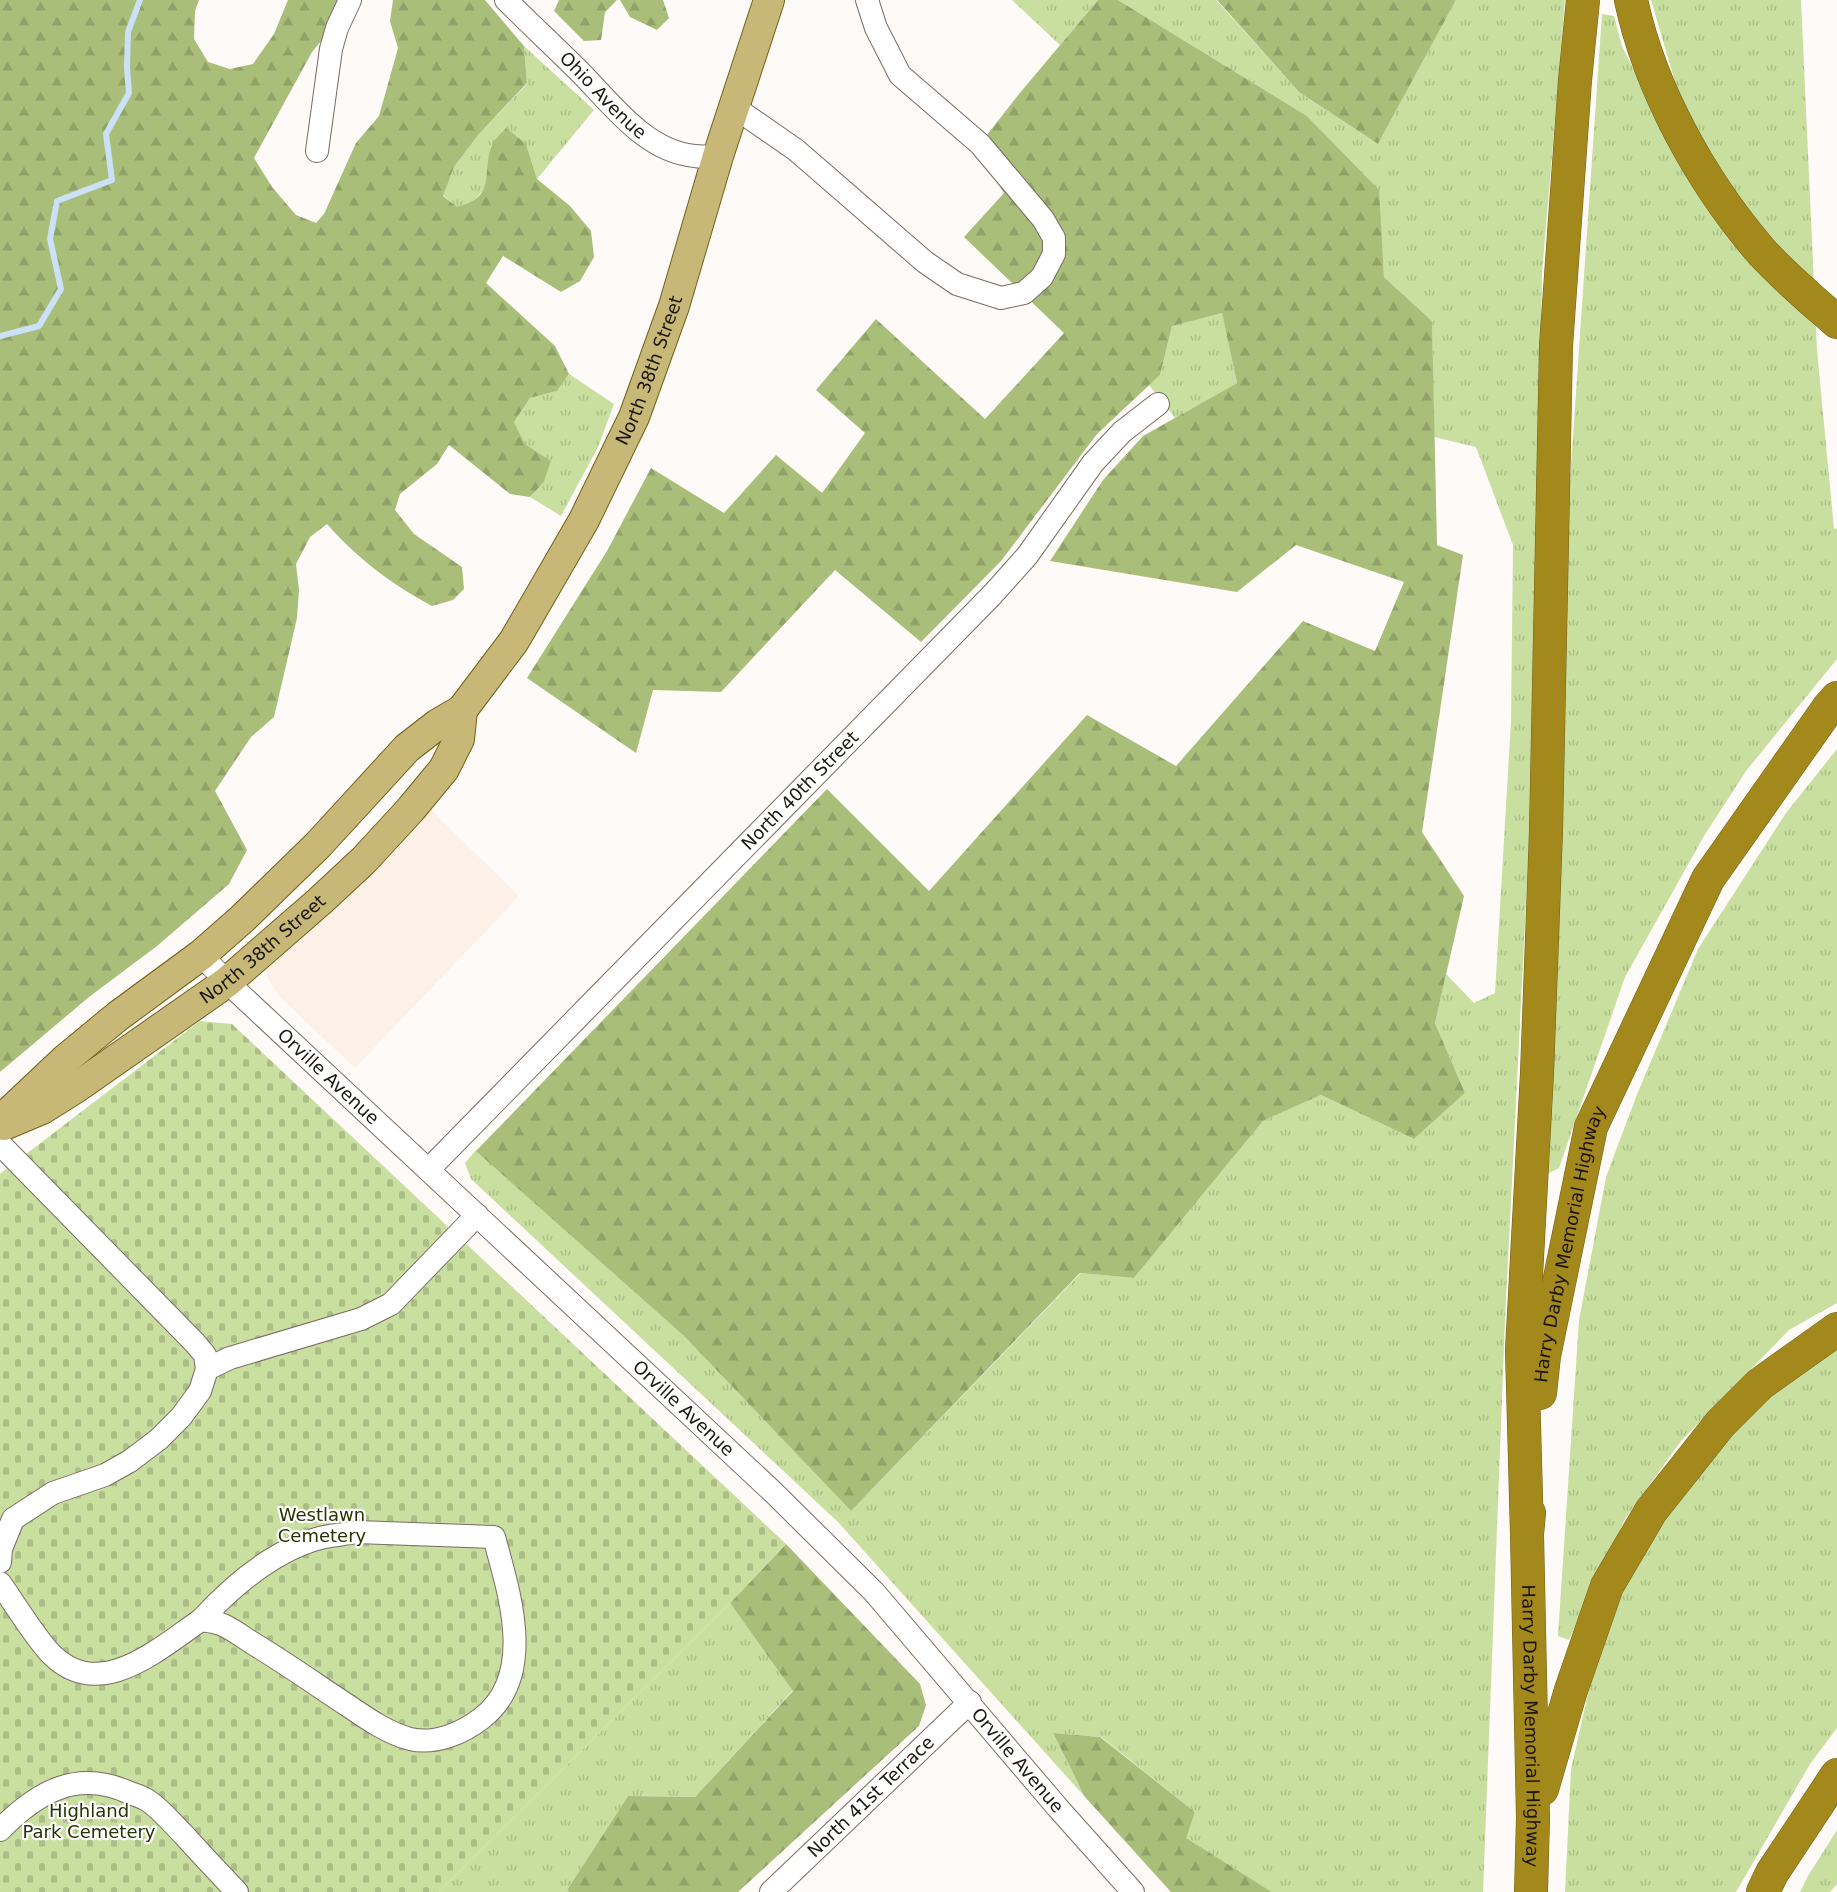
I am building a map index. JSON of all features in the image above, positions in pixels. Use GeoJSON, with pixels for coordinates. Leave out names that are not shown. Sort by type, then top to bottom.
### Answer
{"type":"FeatureCollection","features":[{"type":"Feature","properties":{"kind":"highway"},"geometry":{"type":"LineString","coordinates":[[1527,1534],[1522,1350],[1537,1073],[1546,831],[1556,346],[1583,0]]}},
{"type":"Feature","properties":{"kind":"highway"},"geometry":{"type":"LineString","coordinates":[[1631,0],[1636,24],[1660,90],[1689,146],[1725,206],[1761,251],[1837,322]]}},
{"type":"Feature","properties":{"kind":"highway","name":"Harry Darby Memorial Highway"},"geometry":{"type":"LineString","coordinates":[[1531,1892],[1533,1818],[1527,1534],[1544,1356],[1591,1127],[1708,879],[1837,698]]}},
{"type":"Feature","properties":{"kind":"highway"},"geometry":{"type":"LineString","coordinates":[[1533,1818],[1571,1690],[1606,1586],[1651,1511],[1720,1424],[1760,1384],[1837,1329]]}},
{"type":"Feature","properties":{"kind":"highway"},"geometry":{"type":"LineString","coordinates":[[1763,1892],[1772,1873],[1837,1775]]}},
{"type":"Feature","properties":{"kind":"main road","name":"North 38th Street"},"geometry":{"type":"LineString","coordinates":[[0,1120],[67,1058],[118,1016],[201,955],[242,919],[318,845],[407,748],[438,724],[462,710],[514,641],[584,520],[634,417],[674,306],[718,156],[769,0]]}},
{"type":"Feature","properties":{"kind":"main road","name":"North 38th Street"},"geometry":{"type":"LineString","coordinates":[[0,1127],[42,1109],[77,1087],[227,982],[364,860],[444,769],[459,739],[462,710]]}},
{"type":"Feature","properties":{"kind":"street"},"geometry":{"type":"LineString","coordinates":[[317,151],[331,49],[350,0]]}},
{"type":"Feature","properties":{"kind":"street","name":"Ohio Avenue"},"geometry":{"type":"LineString","coordinates":[[506,0],[624,120],[662,146],[679,153],[718,156]]}},
{"type":"Feature","properties":{"kind":"street"},"geometry":{"type":"LineString","coordinates":[[734,107],[796,150],[925,262],[957,285],[1001,298],[1024,293],[1042,277],[1054,254],[1054,238],[1043,219],[980,144],[900,75],[876,28],[867,0]]}},
{"type":"Feature","properties":{"kind":"street","name":"North 40th Street"},"geometry":{"type":"LineString","coordinates":[[429,1169],[992,595],[1027,556],[1094,463],[1122,432],[1158,404]]}},
{"type":"Feature","properties":{"kind":"street","name":"Orville Avenue"},"geometry":{"type":"LineString","coordinates":[[201,955],[227,982],[807,1525],[874,1592],[1132,1892]]}},
{"type":"Feature","properties":{"kind":"street"},"geometry":{"type":"LineString","coordinates":[[0,1144],[195,1343],[205,1355],[207,1369],[200,1391],[181,1417],[159,1439],[130,1461],[105,1474],[6,1513],[0,1562]]}},
{"type":"Feature","properties":{"kind":"street"},"geometry":{"type":"LineString","coordinates":[[207,1369],[230,1358],[362,1319],[391,1304],[477,1215]]}},
{"type":"Feature","properties":{"kind":"street"},"geometry":{"type":"LineString","coordinates":[[0,1583],[51,1653],[66,1667],[85,1674],[106,1674],[131,1665],[201,1620],[233,1589],[261,1568],[292,1549],[323,1538],[357,1532],[495,1537],[504,1575],[516,1654],[511,1676],[501,1697],[490,1712],[473,1725],[452,1735],[432,1740],[412,1740],[370,1721],[222,1624],[201,1620]]}},
{"type":"Feature","properties":{"kind":"street","name":"North 41st Terrace"},"geometry":{"type":"LineString","coordinates":[[771,1892],[970,1702]]}},
{"type":"Feature","properties":{"kind":"street"},"geometry":{"type":"LineString","coordinates":[[0,1830],[17,1812],[42,1795],[62,1786],[82,1782],[113,1785],[147,1800],[237,1892]]}},
{"type":"Feature","properties":{"kind":"shaded area"},"geometry":{"type":"Polygon","coordinates":[[[428,807],[519,896],[355,1068],[278,995],[266,975],[270,957],[428,807]]]}},
{"type":"Feature","properties":{"kind":"green space"},"geometry":{"type":"Polygon","coordinates":[[[0,0],[199,0],[195,11],[194,39],[208,62],[230,69],[253,64],[274,34],[288,0],[348,0],[340,18],[312,52],[254,158],[272,187],[296,215],[316,223],[324,214],[356,143],[379,116],[398,48],[390,21],[393,0],[485,0],[524,46],[527,83],[479,134],[454,167],[443,196],[457,207],[478,197],[485,184],[492,144],[506,128],[526,144],[537,179],[570,206],[591,231],[594,257],[580,281],[561,292],[503,256],[486,283],[555,346],[569,374],[557,391],[530,398],[514,422],[525,444],[551,461],[544,482],[530,497],[510,494],[449,445],[437,464],[400,494],[395,510],[414,534],[462,567],[464,589],[453,600],[432,606],[376,570],[327,524],[310,537],[296,564],[299,590],[297,618],[274,717],[251,737],[215,791],[247,850],[229,884],[157,946],[89,997],[0,1072],[0,0]]]}},
{"type":"Feature","properties":{"kind":"green space"},"geometry":{"type":"Polygon","coordinates":[[[559,0],[617,0],[605,12],[601,40],[584,41],[554,11],[559,0]]]}},
{"type":"Feature","properties":{"kind":"green space"},"geometry":{"type":"Polygon","coordinates":[[[620,0],[663,0],[669,18],[657,30],[630,17],[620,0]]]}},
{"type":"Feature","properties":{"kind":"green space"},"geometry":{"type":"Polygon","coordinates":[[[1012,0],[1098,0],[1060,45],[1012,0]]]}},
{"type":"Feature","properties":{"kind":"green space"},"geometry":{"type":"Polygon","coordinates":[[[1098,0],[1118,0],[1307,116],[1379,190],[1384,277],[1432,321],[1437,545],[1463,555],[1422,832],[1464,896],[1435,1023],[1465,1093],[1414,1139],[1321,1095],[1263,1121],[1134,1278],[1080,1273],[851,1511],[684,1336],[476,1151],[827,789],[929,891],[1087,715],[1176,766],[1303,621],[1375,651],[1404,582],[1296,545],[1237,592],[1050,561],[1103,480],[1143,436],[1237,383],[1222,313],[1172,326],[1160,375],[1097,434],[1001,561],[921,642],[835,570],[721,692],[653,690],[636,753],[527,678],[607,551],[651,468],[724,513],[776,455],[822,493],[865,433],[816,390],[876,319],[985,419],[1064,333],[964,237],[1004,193],[976,149],[1098,0]]]}},
{"type":"Feature","properties":{"kind":"green space"},"geometry":{"type":"Polygon","coordinates":[[[1118,0],[1216,0],[1299,92],[1378,144],[1456,0],[1565,0],[1542,274],[1530,822],[1505,1320],[1483,1892],[1272,1892],[1185,1838],[1195,1812],[1101,1737],[1053,1733],[1085,1797],[838,1522],[471,1179],[465,1163],[476,1150],[684,1336],[851,1511],[1081,1273],[1134,1278],[1263,1121],[1321,1095],[1414,1139],[1465,1093],[1435,1023],[1446,974],[1474,1003],[1495,993],[1511,721],[1513,545],[1476,447],[1434,437],[1432,321],[1384,277],[1378,190],[1307,116],[1118,0]]]}},
{"type":"Feature","properties":{"kind":"green space"},"geometry":{"type":"Polygon","coordinates":[[[1217,0],[1456,0],[1378,144],[1299,92],[1217,0]]]}},
{"type":"Feature","properties":{"kind":"green space"},"geometry":{"type":"Polygon","coordinates":[[[1651,0],[1801,0],[1817,350],[1834,529],[1837,528],[1837,659],[1746,771],[1704,836],[1625,977],[1559,1168],[1549,1173],[1563,582],[1602,14],[1614,16],[1622,46],[1676,155],[1684,112],[1651,0]]]}},
{"type":"Feature","properties":{"kind":"green space"},"geometry":{"type":"Polygon","coordinates":[[[524,46],[594,110],[537,179],[526,144],[491,145],[485,188],[472,203],[457,208],[443,195],[454,167],[479,134],[527,84],[524,46]]]}},
{"type":"Feature","properties":{"kind":"green space"},"geometry":{"type":"Polygon","coordinates":[[[1222,312],[1237,383],[1175,418],[1149,385],[1160,375],[1172,326],[1222,312]]]}},
{"type":"Feature","properties":{"kind":"green space"},"geometry":{"type":"Polygon","coordinates":[[[569,374],[614,404],[598,447],[561,516],[530,497],[544,482],[551,461],[525,444],[514,422],[530,398],[557,391],[569,374]]]}},
{"type":"Feature","properties":{"kind":"green space"},"geometry":{"type":"Polygon","coordinates":[[[1837,749],[1837,1303],[1789,1330],[1681,1441],[1625,1519],[1569,1640],[1558,1636],[1579,1320],[1606,1177],[1636,1097],[1698,949],[1786,813],[1837,749]]]}},
{"type":"Feature","properties":{"kind":"green space","name":"Westlawn Cemetery"},"geometry":{"type":"Polygon","coordinates":[[[200,1021],[232,1024],[786,1544],[730,1603],[439,1892],[0,1892],[0,1174],[200,1021]]]}},
{"type":"Feature","properties":{"kind":"green space"},"geometry":{"type":"Polygon","coordinates":[[[1837,1345],[1837,1728],[1810,1764],[1736,1892],[1565,1892],[1571,1769],[1598,1650],[1619,1589],[1661,1514],[1724,1433],[1817,1356],[1837,1345]]]}},
{"type":"Feature","properties":{"kind":"green space"},"geometry":{"type":"Polygon","coordinates":[[[786,1544],[920,1684],[926,1705],[919,1726],[738,1892],[569,1892],[567,1890],[628,1796],[695,1797],[793,1691],[730,1603],[786,1544]]]}},
{"type":"Feature","properties":{"kind":"green space"},"geometry":{"type":"Polygon","coordinates":[[[730,1603],[793,1690],[695,1797],[628,1796],[567,1890],[569,1892],[439,1892],[730,1603]]]}},
{"type":"Feature","properties":{"kind":"green space"},"geometry":{"type":"Polygon","coordinates":[[[1053,1733],[1100,1737],[1195,1812],[1186,1838],[1272,1892],[1171,1892],[1085,1797],[1053,1733]]]}},
{"type":"Feature","properties":{"kind":"green space"},"geometry":{"type":"Polygon","coordinates":[[[1837,1830],[1837,1884],[1830,1892],[1800,1892],[1808,1876],[1837,1830]]]}},
{"type":"Feature","properties":{"kind":"waterway"},"geometry":{"type":"LineString","coordinates":[[0,336],[39,326],[61,289],[50,239],[57,201],[112,180],[106,134],[129,93],[128,32],[140,0]]}},
{"type":"Feature","properties":{"kind":"park label","name":"Highland Park Cemetery"},"geometry":{"type":"Point","coordinates":[89,1821]}}]}
